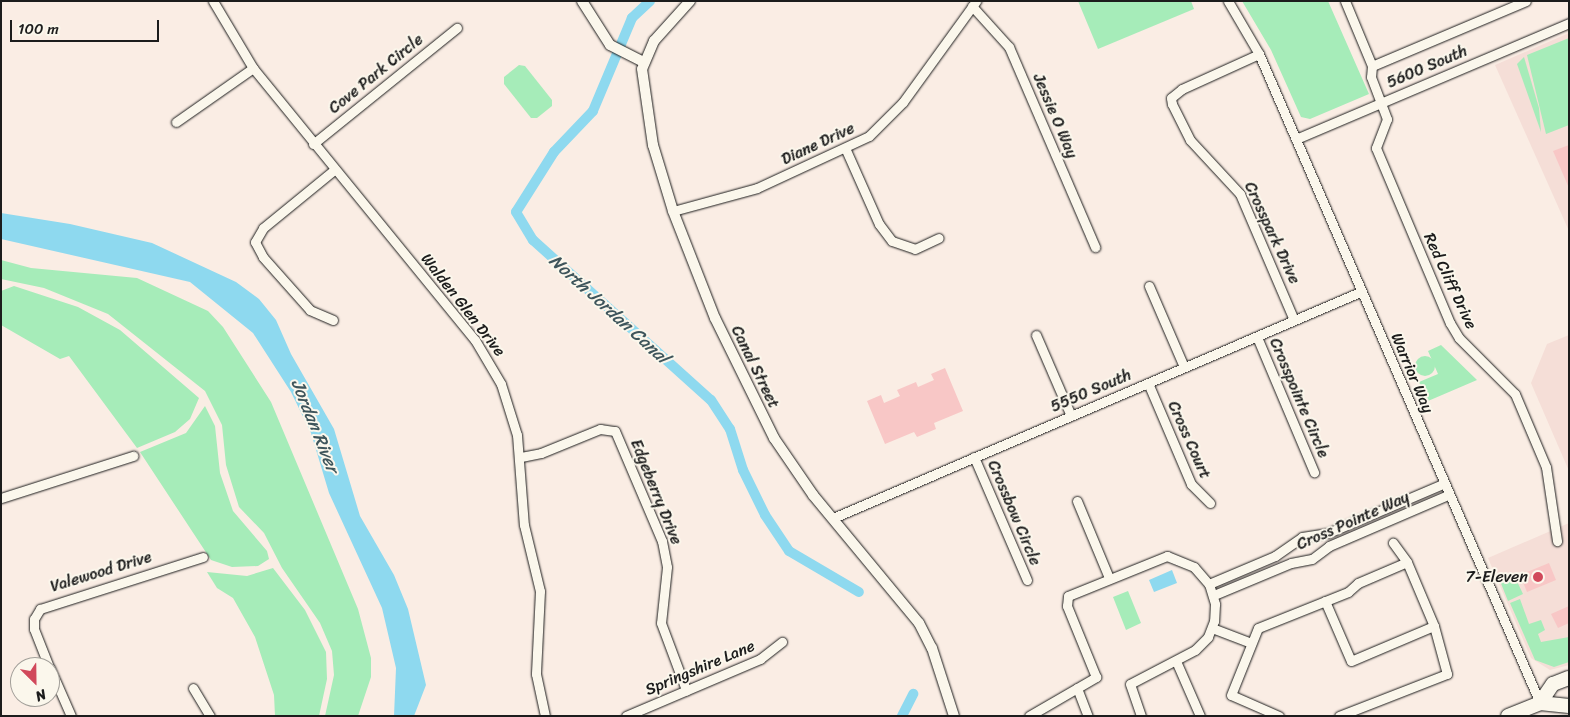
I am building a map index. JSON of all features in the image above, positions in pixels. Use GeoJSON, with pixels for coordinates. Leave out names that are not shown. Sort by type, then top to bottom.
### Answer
{"type":"FeatureCollection","features":[{"type":"Feature","properties":{"kind":"main road"},"geometry":{"type":"LineString","coordinates":[[1540,703],[1553,684],[1569,678]]}},
{"type":"Feature","properties":{"kind":"main road"},"geometry":{"type":"LineString","coordinates":[[1508,716],[1540,703],[1569,706]]}},
{"type":"Feature","properties":{"kind":"street","name":"Walden Glen Drive"},"geometry":{"type":"LineString","coordinates":[[213,1],[253,68],[483,352],[510,409],[521,457],[524,525],[540,591],[536,674],[545,716]]}},
{"type":"Feature","properties":{"kind":"street"},"geometry":{"type":"LineString","coordinates":[[582,1],[610,45],[643,62],[654,41],[690,1]]}},
{"type":"Feature","properties":{"kind":"street","name":"Warrior Way"},"geometry":{"type":"LineString","coordinates":[[1228,1],[1259,54],[1443,484],[1540,703]]}},
{"type":"Feature","properties":{"kind":"street","name":"Red Cliff Drive"},"geometry":{"type":"LineString","coordinates":[[1344,1],[1372,66],[1371,77],[1382,103],[1387,124],[1376,148],[1453,329],[1515,394],[1546,467],[1557,542]]}},
{"type":"Feature","properties":{"kind":"street"},"geometry":{"type":"LineString","coordinates":[[1372,66],[1526,1]]}},
{"type":"Feature","properties":{"kind":"street","name":"Diane Drive"},"geometry":{"type":"LineString","coordinates":[[672,211],[746,193],[846,150],[869,136],[896,110],[974,4]]}},
{"type":"Feature","properties":{"kind":"street","name":"Jessie O Way"},"geometry":{"type":"LineString","coordinates":[[974,4],[1008,47],[1095,248]]}},
{"type":"Feature","properties":{"kind":"street","name":"5600 South"},"geometry":{"type":"LineString","coordinates":[[1296,139],[1569,23]]}},
{"type":"Feature","properties":{"kind":"street","name":"Cove Park Circle"},"geometry":{"type":"LineString","coordinates":[[313,144],[457,28]]}},
{"type":"Feature","properties":{"kind":"street","name":"Crosspark Drive"},"geometry":{"type":"LineString","coordinates":[[1259,54],[1182,89],[1171,98],[1172,104],[1190,140],[1240,194],[1294,320]]}},
{"type":"Feature","properties":{"kind":"street","name":"Canal Street"},"geometry":{"type":"LineString","coordinates":[[643,62],[653,145],[672,211],[705,295],[753,398],[786,458],[919,623],[932,648],[954,716]]}},
{"type":"Feature","properties":{"kind":"street"},"geometry":{"type":"LineString","coordinates":[[176,122],[253,68]]}},
{"type":"Feature","properties":{"kind":"street"},"geometry":{"type":"LineString","coordinates":[[846,150],[879,224],[892,241],[916,248],[939,238]]}},
{"type":"Feature","properties":{"kind":"street"},"geometry":{"type":"LineString","coordinates":[[333,320],[310,310],[261,254],[255,242],[264,228],[334,170]]}},
{"type":"Feature","properties":{"kind":"street"},"geometry":{"type":"LineString","coordinates":[[1149,286],[1184,368]]}},
{"type":"Feature","properties":{"kind":"street","name":"5550 South"},"geometry":{"type":"LineString","coordinates":[[833,518],[1360,292]]}},
{"type":"Feature","properties":{"kind":"street"},"geometry":{"type":"LineString","coordinates":[[1036,335],[1071,416]]}},
{"type":"Feature","properties":{"kind":"street","name":"Crosspointe Circle"},"geometry":{"type":"LineString","coordinates":[[1257,336],[1314,472]]}},
{"type":"Feature","properties":{"kind":"street","name":"Cross Court"},"geometry":{"type":"LineString","coordinates":[[1148,383],[1191,484],[1210,503]]}},
{"type":"Feature","properties":{"kind":"street","name":"Edgeberry Drive"},"geometry":{"type":"LineString","coordinates":[[521,457],[541,453],[600,429],[615,431],[665,550],[667,567],[660,623],[686,690]]}},
{"type":"Feature","properties":{"kind":"street"},"geometry":{"type":"LineString","coordinates":[[1,498],[133,456]]}},
{"type":"Feature","properties":{"kind":"street","name":"Crossbow Circle"},"geometry":{"type":"LineString","coordinates":[[974,457],[1027,580]]}},
{"type":"Feature","properties":{"kind":"street","name":"Cross Pointe Way"},"geometry":{"type":"LineString","coordinates":[[1211,589],[1281,553],[1302,538],[1328,533],[1443,484]]}},
{"type":"Feature","properties":{"kind":"street","name":"Cross Pointe Way"},"geometry":{"type":"LineString","coordinates":[[1211,589],[1285,565],[1312,559],[1329,546],[1448,495]]}},
{"type":"Feature","properties":{"kind":"street"},"geometry":{"type":"LineString","coordinates":[[1077,501],[1110,578]]}},
{"type":"Feature","properties":{"kind":"street"},"geometry":{"type":"LineString","coordinates":[[1339,716],[1447,674],[1434,626],[1407,562],[1393,543]]}},
{"type":"Feature","properties":{"kind":"street"},"geometry":{"type":"LineString","coordinates":[[1030,716],[1096,677],[1067,598],[1110,578],[1167,556],[1194,567],[1211,589],[1212,628],[1202,644],[1176,661],[1130,684],[1141,716]]}},
{"type":"Feature","properties":{"kind":"street","name":"Valewood Drive"},"geometry":{"type":"LineString","coordinates":[[45,657],[34,630],[34,619],[40,609],[204,557]]}},
{"type":"Feature","properties":{"kind":"street"},"geometry":{"type":"LineString","coordinates":[[1279,716],[1231,695],[1251,643],[1261,625],[1325,601],[1407,562]]}},
{"type":"Feature","properties":{"kind":"street"},"geometry":{"type":"LineString","coordinates":[[1325,601],[1351,661],[1434,626]]}},
{"type":"Feature","properties":{"kind":"street"},"geometry":{"type":"LineString","coordinates":[[1212,628],[1251,643]]}},
{"type":"Feature","properties":{"kind":"street","name":"Springshire Lane"},"geometry":{"type":"LineString","coordinates":[[626,716],[760,659],[782,642]]}},
{"type":"Feature","properties":{"kind":"street"},"geometry":{"type":"LineString","coordinates":[[1176,661],[1200,716]]}},
{"type":"Feature","properties":{"kind":"street"},"geometry":{"type":"LineString","coordinates":[[193,688],[210,716]]}},
{"type":"Feature","properties":{"kind":"street"},"geometry":{"type":"LineString","coordinates":[[1076,688],[1088,716]]}},
{"type":"Feature","properties":{"kind":"street","name":"Valewood Drive"},"geometry":{"type":"LineString","coordinates":[[60,691],[71,716]]}},
{"type":"Feature","properties":{"kind":"shaded area"},"geometry":{"type":"Polygon","coordinates":[[[1569,33],[1569,231],[1495,65],[1569,33]]]}},
{"type":"Feature","properties":{"kind":"shaded area"},"geometry":{"type":"Polygon","coordinates":[[[1569,335],[1569,471],[1531,383],[1547,344],[1569,335]]]}},
{"type":"Feature","properties":{"kind":"shaded area"},"geometry":{"type":"Polygon","coordinates":[[[1569,523],[1569,665],[1550,670],[1531,658],[1488,558],[1569,523]]]}},
{"type":"Feature","properties":{"kind":"green space"},"geometry":{"type":"Polygon","coordinates":[[[1078,1],[1191,1],[1194,9],[1098,49],[1078,1]]]}},
{"type":"Feature","properties":{"kind":"green space"},"geometry":{"type":"Polygon","coordinates":[[[1242,1],[1328,1],[1369,94],[1310,119],[1301,117],[1271,50],[1242,1]]]}},
{"type":"Feature","properties":{"kind":"green space"},"geometry":{"type":"Polygon","coordinates":[[[1569,38],[1569,125],[1546,134],[1527,55],[1569,38]]]}},
{"type":"Feature","properties":{"kind":"green space"},"geometry":{"type":"Polygon","coordinates":[[[1524,57],[1539,108],[1541,132],[1517,64],[1524,57]]]}},
{"type":"Feature","properties":{"kind":"green space"},"geometry":{"type":"Polygon","coordinates":[[[519,65],[525,66],[552,100],[552,106],[537,118],[531,118],[504,84],[504,77],[519,65]]]}},
{"type":"Feature","properties":{"kind":"green space"},"geometry":{"type":"Polygon","coordinates":[[[1,260],[31,268],[137,278],[208,311],[223,327],[271,402],[358,609],[371,658],[371,677],[358,716],[325,716],[334,675],[332,651],[320,623],[282,568],[264,533],[239,507],[226,465],[222,425],[205,391],[108,314],[44,288],[1,279],[1,260]]]}},
{"type":"Feature","properties":{"kind":"green space"},"geometry":{"type":"Polygon","coordinates":[[[14,286],[78,307],[120,330],[199,398],[190,419],[175,432],[137,448],[69,356],[60,359],[1,325],[1,291],[14,286]]]}},
{"type":"Feature","properties":{"kind":"green space"},"geometry":{"type":"Polygon","coordinates":[[[1441,345],[1477,380],[1428,401],[1419,382],[1438,374],[1428,351],[1441,345]]]}},
{"type":"Feature","properties":{"kind":"green space"},"geometry":{"type":"Polygon","coordinates":[[[1425,356],[1432,359],[1435,366],[1432,373],[1425,376],[1418,373],[1415,366],[1418,359],[1425,356]]]}},
{"type":"Feature","properties":{"kind":"green space"},"geometry":{"type":"Polygon","coordinates":[[[205,406],[215,426],[220,473],[233,511],[267,551],[269,559],[258,566],[232,567],[211,560],[140,452],[186,433],[205,406]]]}},
{"type":"Feature","properties":{"kind":"green space"},"geometry":{"type":"Polygon","coordinates":[[[273,568],[305,610],[326,652],[327,679],[319,716],[275,716],[274,695],[255,637],[233,598],[217,588],[207,572],[247,576],[273,568]]]}},
{"type":"Feature","properties":{"kind":"green space"},"geometry":{"type":"Polygon","coordinates":[[[1513,573],[1523,594],[1508,601],[1500,581],[1513,573]]]}},
{"type":"Feature","properties":{"kind":"green space"},"geometry":{"type":"Polygon","coordinates":[[[1128,591],[1141,623],[1126,630],[1113,597],[1128,591]]]}},
{"type":"Feature","properties":{"kind":"green space"},"geometry":{"type":"Polygon","coordinates":[[[1520,599],[1529,624],[1541,620],[1545,630],[1538,634],[1541,642],[1569,637],[1569,662],[1554,667],[1535,660],[1510,603],[1520,599]]]}},
{"type":"Feature","properties":{"kind":"water","name":"Jordan River"},"geometry":{"type":"Polygon","coordinates":[[[1,213],[70,224],[152,243],[236,282],[259,299],[276,320],[291,354],[334,429],[360,516],[394,575],[408,609],[426,685],[414,716],[394,716],[396,668],[382,608],[329,493],[311,433],[291,392],[253,333],[190,282],[1,239],[1,213]]]}},
{"type":"Feature","properties":{"kind":"water"},"geometry":{"type":"Polygon","coordinates":[[[1172,570],[1177,583],[1154,592],[1149,580],[1172,570]]]}},
{"type":"Feature","properties":{"kind":"building"},"geometry":{"type":"Polygon","coordinates":[[[1569,145],[1569,188],[1553,151],[1569,145]]]}},
{"type":"Feature","properties":{"kind":"building"},"geometry":{"type":"Polygon","coordinates":[[[945,368],[963,411],[934,423],[936,429],[917,437],[914,432],[885,444],[867,401],[881,395],[884,403],[900,396],[897,390],[916,382],[918,387],[934,380],[931,374],[945,368]]]}},
{"type":"Feature","properties":{"kind":"building","name":"7-Eleven"},"geometry":{"type":"Polygon","coordinates":[[[1549,563],[1556,580],[1527,592],[1520,575],[1549,563]]]}},
{"type":"Feature","properties":{"kind":"building","name":"7-Eleven"},"geometry":{"type":"Polygon","coordinates":[[[1569,606],[1569,623],[1558,628],[1551,614],[1569,606]]]}},
{"type":"Feature","properties":{"kind":"waterway","name":"North Jordan Canal"},"geometry":{"type":"LineString","coordinates":[[650,1],[632,18],[593,111],[554,152],[516,212],[533,240],[711,400],[730,429],[743,470],[765,515],[789,551],[859,592]]}},
{"type":"Feature","properties":{"kind":"waterway","name":"North Jordan Canal"},"geometry":{"type":"LineString","coordinates":[[902,716],[913,694]]}},
{"type":"Feature","properties":{"kind":"place","name":"7-Eleven"},"geometry":{"type":"Point","coordinates":[1538,577]}}]}
